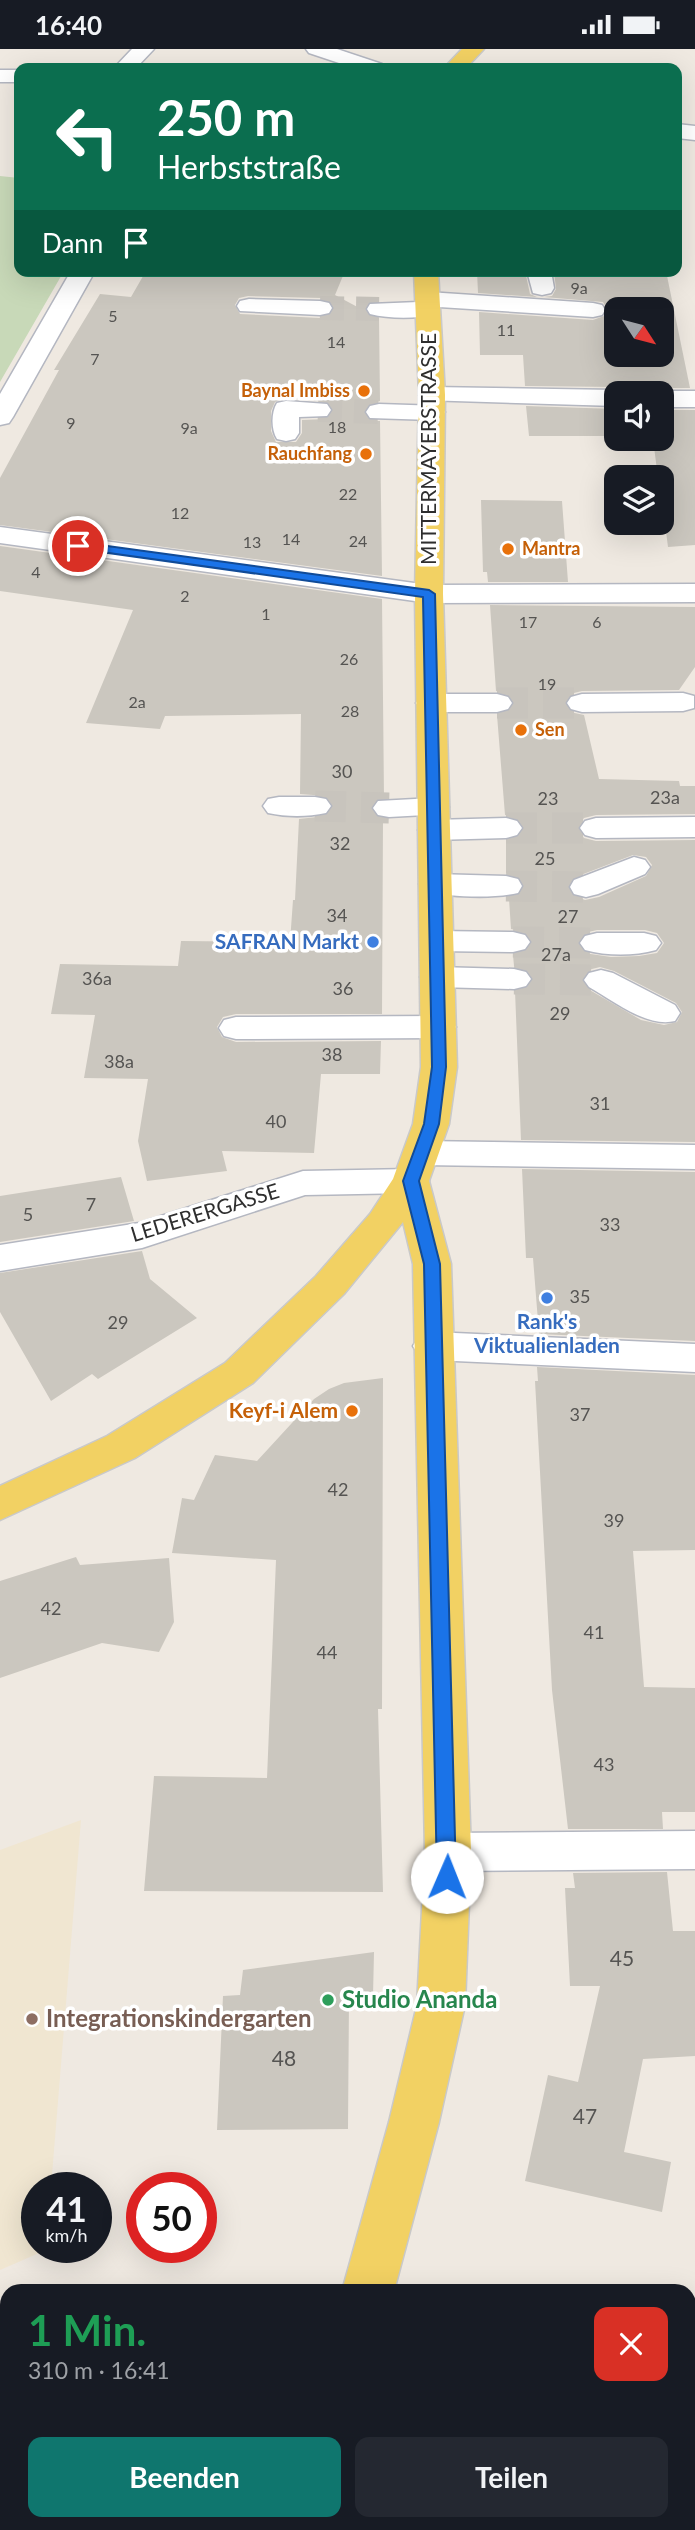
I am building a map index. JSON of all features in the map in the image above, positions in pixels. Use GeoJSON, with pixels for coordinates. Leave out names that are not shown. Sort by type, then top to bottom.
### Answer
{"type":"FeatureCollection","features":[{"type":"Feature","properties":{"kind":"main road"},"geometry":{"type":"LineString","coordinates":[[459,63],[474,49]]}},
{"type":"Feature","properties":{"kind":"main road","name":"MITTERMAYERSTRASSE"},"geometry":{"type":"LineString","coordinates":[[0,1504],[121,1447],[239,1373],[330,1285],[383,1223],[416,1167],[431,1124],[439,1067],[429,594],[432,404],[427,293]]}},
{"type":"Feature","properties":{"kind":"main road"},"geometry":{"type":"LineString","coordinates":[[370,2284],[414,2122],[441,2005],[448,1851],[432,1264],[416,1167]]}},
{"type":"Feature","properties":{"kind":"street"},"geometry":{"type":"LineString","coordinates":[[129,63],[144,49]]}},
{"type":"Feature","properties":{"kind":"street"},"geometry":{"type":"LineString","coordinates":[[316,49],[360,63]]}},
{"type":"Feature","properties":{"kind":"street"},"geometry":{"type":"LineString","coordinates":[[0,417],[80,277]]}},
{"type":"Feature","properties":{"kind":"street"},"geometry":{"type":"LineString","coordinates":[[379,309],[427,293],[593,310]]}},
{"type":"Feature","properties":{"kind":"street"},"geometry":{"type":"LineString","coordinates":[[249,306],[320,308]]}},
{"type":"Feature","properties":{"kind":"street"},"geometry":{"type":"LineString","coordinates":[[379,412],[432,404],[604,398]]}},
{"type":"Feature","properties":{"kind":"street"},"geometry":{"type":"LineString","coordinates":[[674,399],[695,399]]}},
{"type":"Feature","properties":{"kind":"street"},"geometry":{"type":"LineString","coordinates":[[286,433],[286,409],[318,410]]}},
{"type":"Feature","properties":{"kind":"street"},"geometry":{"type":"LineString","coordinates":[[0,535],[429,594],[695,593]]}},
{"type":"Feature","properties":{"kind":"street"},"geometry":{"type":"LineString","coordinates":[[582,703],[683,702]]}},
{"type":"Feature","properties":{"kind":"street"},"geometry":{"type":"LineString","coordinates":[[431,703],[497,703]]}},
{"type":"Feature","properties":{"kind":"street"},"geometry":{"type":"LineString","coordinates":[[279,806],[315,806]]}},
{"type":"Feature","properties":{"kind":"street"},"geometry":{"type":"LineString","coordinates":[[389,808],[434,819],[506,828]]}},
{"type":"Feature","properties":{"kind":"street"},"geometry":{"type":"LineString","coordinates":[[596,828],[695,827]]}},
{"type":"Feature","properties":{"kind":"street"},"geometry":{"type":"LineString","coordinates":[[586,887],[634,867]]}},
{"type":"Feature","properties":{"kind":"street"},"geometry":{"type":"LineString","coordinates":[[435,884],[506,886]]}},
{"type":"Feature","properties":{"kind":"street"},"geometry":{"type":"LineString","coordinates":[[437,941],[513,942]]}},
{"type":"Feature","properties":{"kind":"street"},"geometry":{"type":"LineString","coordinates":[[597,943],[644,943]]}},
{"type":"Feature","properties":{"kind":"street"},"geometry":{"type":"LineString","coordinates":[[437,977],[514,979]]}},
{"type":"Feature","properties":{"kind":"street"},"geometry":{"type":"LineString","coordinates":[[601,980],[663,1013]]}},
{"type":"Feature","properties":{"kind":"street"},"geometry":{"type":"LineString","coordinates":[[236,1028],[439,1027]]}},
{"type":"Feature","properties":{"kind":"street","name":"LEDERERGASSE"},"geometry":{"type":"LineString","coordinates":[[0,1258],[142,1235],[303,1184],[416,1167],[695,1157]]}},
{"type":"Feature","properties":{"kind":"street"},"geometry":{"type":"LineString","coordinates":[[433,1346],[695,1358]]}},
{"type":"Feature","properties":{"kind":"street"},"geometry":{"type":"LineString","coordinates":[[448,1851],[695,1850]]}},
{"type":"Feature","properties":{"kind":"shaded area","name":"Integrationskindergarten"},"geometry":{"type":"Polygon","coordinates":[[[81,1820],[52,2172],[21,2172],[21,2261],[0,2270],[0,1850],[81,1820]]]}},
{"type":"Feature","properties":{"kind":"green space"},"geometry":{"type":"Polygon","coordinates":[[[0,176],[14,177],[14,277],[61,277],[0,382],[0,176]]]}},
{"type":"Feature","properties":{"kind":"building"},"geometry":{"type":"Polygon","coordinates":[[[143,277],[342,277],[335,295],[365,311],[369,317],[379,318],[380,401],[368,405],[364,413],[370,421],[380,421],[382,576],[0,525],[0,478],[59,370],[54,370],[100,294],[131,297],[143,277]],[[248,296],[239,298],[235,305],[240,314],[320,318],[330,316],[334,309],[331,302],[321,298],[248,296]],[[286,398],[275,402],[271,411],[271,431],[276,442],[296,442],[302,433],[302,420],[327,419],[333,411],[327,401],[286,398]]]}},
{"type":"Feature","properties":{"kind":"building"},"geometry":{"type":"Polygon","coordinates":[[[477,277],[526,277],[530,294],[537,297],[478,293],[477,277]]]}},
{"type":"Feature","properties":{"kind":"building"},"geometry":{"type":"Polygon","coordinates":[[[555,277],[667,277],[671,297],[604,297],[604,304],[544,297],[552,296],[556,289],[555,277]]]}},
{"type":"Feature","properties":{"kind":"building"},"geometry":{"type":"Polygon","coordinates":[[[674,310],[690,388],[674,388],[674,381],[604,381],[604,387],[525,386],[523,355],[480,355],[479,312],[593,320],[604,316],[604,367],[674,367],[674,310]]]}},
{"type":"Feature","properties":{"kind":"building"},"geometry":{"type":"Polygon","coordinates":[[[526,406],[604,409],[604,436],[529,436],[526,406]]]}},
{"type":"Feature","properties":{"kind":"building"},"geometry":{"type":"Polygon","coordinates":[[[674,410],[695,410],[695,545],[668,547],[666,535],[674,535],[674,465],[656,465],[655,451],[674,451],[674,410]]]}},
{"type":"Feature","properties":{"kind":"building"},"geometry":{"type":"Polygon","coordinates":[[[481,500],[562,501],[568,582],[488,582],[487,572],[483,572],[481,500]]]}},
{"type":"Feature","properties":{"kind":"building"},"geometry":{"type":"Polygon","coordinates":[[[0,546],[382,599],[384,798],[376,799],[370,808],[376,817],[383,819],[382,1014],[236,1014],[223,1017],[217,1027],[222,1037],[236,1042],[381,1041],[380,1074],[321,1074],[314,1153],[222,1151],[227,1171],[147,1181],[138,1141],[148,1079],[84,1078],[95,1015],[51,1014],[60,964],[178,966],[181,941],[290,942],[299,819],[326,816],[334,806],[326,796],[300,794],[301,714],[165,716],[160,729],[86,723],[133,610],[0,591],[0,546]]]}},
{"type":"Feature","properties":{"kind":"building"},"geometry":{"type":"Polygon","coordinates":[[[490,605],[695,607],[695,667],[679,690],[582,691],[570,694],[565,702],[570,712],[584,715],[599,779],[679,781],[680,786],[695,786],[695,814],[596,815],[584,818],[577,828],[584,838],[596,841],[695,840],[695,1142],[521,1140],[515,991],[527,989],[534,979],[527,969],[514,966],[513,955],[526,952],[533,942],[526,932],[511,929],[509,899],[506,899],[520,894],[524,885],[519,876],[506,873],[506,841],[518,838],[525,828],[518,818],[505,815],[497,715],[510,710],[514,702],[509,694],[496,691],[490,605]],[[633,855],[573,878],[568,886],[572,895],[585,900],[599,897],[646,876],[652,865],[646,857],[633,855]],[[597,930],[584,933],[578,941],[584,953],[611,957],[657,953],[664,943],[657,933],[645,930],[597,930]],[[600,967],[588,970],[582,978],[588,989],[641,1020],[664,1025],[677,1022],[682,1012],[676,1003],[614,971],[600,967]]]}},
{"type":"Feature","properties":{"kind":"building"},"geometry":{"type":"Polygon","coordinates":[[[522,1169],[695,1172],[695,1341],[539,1334],[533,1258],[526,1258],[522,1169]]]}},
{"type":"Feature","properties":{"kind":"building"},"geometry":{"type":"Polygon","coordinates":[[[121,1177],[134,1221],[0,1242],[0,1196],[121,1177]]]}},
{"type":"Feature","properties":{"kind":"building"},"geometry":{"type":"Polygon","coordinates":[[[142,1251],[150,1279],[197,1318],[98,1379],[92,1374],[51,1401],[0,1312],[0,1273],[142,1251]]]}},
{"type":"Feature","properties":{"kind":"building"},"geometry":{"type":"Polygon","coordinates":[[[537,1367],[695,1375],[695,1550],[633,1551],[644,1687],[695,1688],[695,1812],[662,1812],[663,1829],[568,1829],[552,1690],[535,1381],[538,1381],[537,1367]]]}},
{"type":"Feature","properties":{"kind":"building"},"geometry":{"type":"Polygon","coordinates":[[[383,1378],[382,1709],[378,1709],[383,1892],[144,1891],[154,1776],[267,1778],[276,1560],[172,1553],[182,1498],[194,1500],[215,1455],[257,1461],[314,1399],[329,1389],[344,1383],[383,1378]]]}},
{"type":"Feature","properties":{"kind":"building"},"geometry":{"type":"Polygon","coordinates":[[[76,1557],[80,1565],[169,1558],[174,1622],[159,1652],[102,1643],[0,1678],[0,1581],[76,1557]]]}},
{"type":"Feature","properties":{"kind":"building"},"geometry":{"type":"Polygon","coordinates":[[[667,1872],[673,1931],[695,1931],[695,2056],[643,2059],[624,2152],[671,2162],[662,2212],[525,2181],[548,2075],[578,2082],[600,1986],[570,1986],[565,1888],[575,1888],[573,1873],[667,1872]]]}},
{"type":"Feature","properties":{"kind":"building"},"geometry":{"type":"Polygon","coordinates":[[[374,1952],[373,1996],[349,1998],[348,2129],[217,2130],[223,1996],[240,1995],[243,1970],[374,1952]]]}},
{"type":"Feature","properties":{"kind":"tunnel"},"geometry":{"type":"LineString","coordinates":[[320,308],[379,309]]}},
{"type":"Feature","properties":{"kind":"tunnel"},"geometry":{"type":"LineString","coordinates":[[318,410],[379,412]]}},
{"type":"Feature","properties":{"kind":"tunnel"},"geometry":{"type":"LineString","coordinates":[[497,703],[582,703]]}},
{"type":"Feature","properties":{"kind":"tunnel"},"geometry":{"type":"LineString","coordinates":[[315,806],[389,808]]}},
{"type":"Feature","properties":{"kind":"tunnel"},"geometry":{"type":"LineString","coordinates":[[506,828],[596,828]]}},
{"type":"Feature","properties":{"kind":"tunnel"},"geometry":{"type":"LineString","coordinates":[[506,886],[586,887]]}},
{"type":"Feature","properties":{"kind":"tunnel"},"geometry":{"type":"LineString","coordinates":[[513,942],[597,943]]}},
{"type":"Feature","properties":{"kind":"tunnel"},"geometry":{"type":"LineString","coordinates":[[514,979],[601,980]]}},
{"type":"Feature","properties":{"kind":"place","name":"Baynal Imbiss"},"geometry":{"type":"Point","coordinates":[364,391]}},
{"type":"Feature","properties":{"kind":"place","name":"Rauchfang"},"geometry":{"type":"Point","coordinates":[366,454]}},
{"type":"Feature","properties":{"kind":"place","name":"Mantra"},"geometry":{"type":"Point","coordinates":[508,549]}},
{"type":"Feature","properties":{"kind":"place","name":"Sen"},"geometry":{"type":"Point","coordinates":[521,730]}},
{"type":"Feature","properties":{"kind":"place","name":"SAFRAN Markt"},"geometry":{"type":"Point","coordinates":[373,942]}},
{"type":"Feature","properties":{"kind":"place","name":"Rank's Viktualienladen"},"geometry":{"type":"Point","coordinates":[547,1298]}},
{"type":"Feature","properties":{"kind":"place","name":"Keyf-i Alem"},"geometry":{"type":"Point","coordinates":[352,1411]}},
{"type":"Feature","properties":{"kind":"place","name":"Studio Ananda"},"geometry":{"type":"Point","coordinates":[328,2000]}},
{"type":"Feature","properties":{"kind":"place","name":"Integrationskindergarten"},"geometry":{"type":"Point","coordinates":[32,2019]}},
{"type":"Feature","properties":{"kind":"route"},"geometry":{"type":"LineString","coordinates":[[78,546],[429,594],[439,1067],[431,1124],[411,1181],[432,1264],[447,1877]]}}]}
